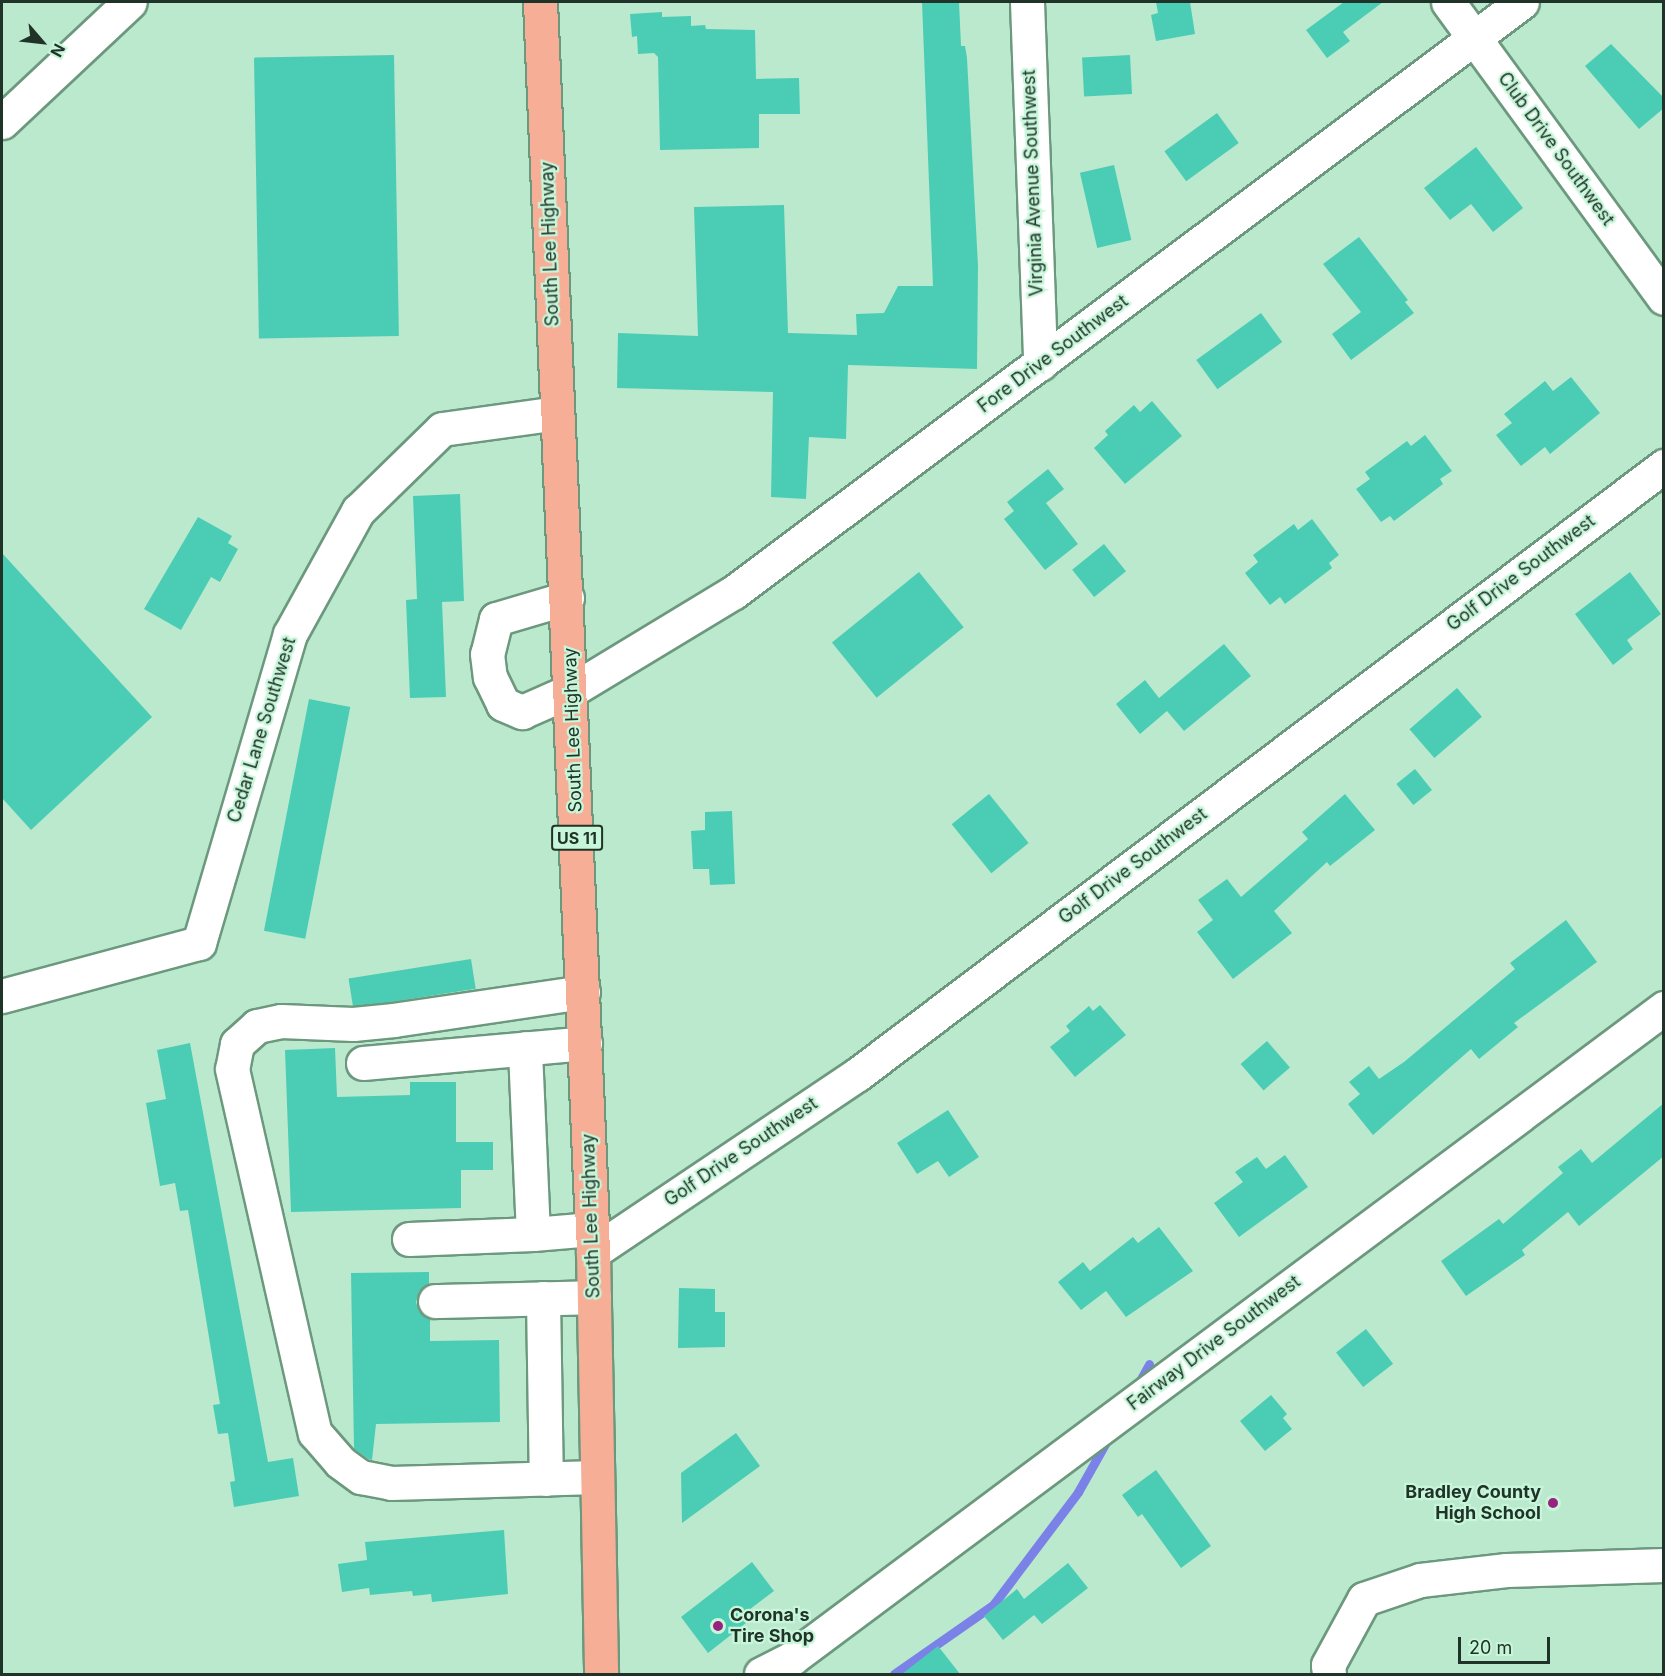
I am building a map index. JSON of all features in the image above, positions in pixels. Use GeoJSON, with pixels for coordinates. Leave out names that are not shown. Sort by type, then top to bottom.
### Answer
{"type":"FeatureCollection","features":[{"type":"Feature","properties":{"kind":"main road","name":"South Lee Highway"},"geometry":{"type":"LineString","coordinates":[[540,2],[557,413],[572,690],[585,1043],[594,1297],[601,1674]]}},
{"type":"Feature","properties":{"kind":"street"},"geometry":{"type":"LineString","coordinates":[[2,122],[130,2]]}},
{"type":"Feature","properties":{"kind":"street","name":"Virginia Avenue Southwest"},"geometry":{"type":"LineString","coordinates":[[1027,2],[1040,364]]}},
{"type":"Feature","properties":{"kind":"street","name":"Club Drive Southwest"},"geometry":{"type":"LineString","coordinates":[[1448,2],[1664,298]]}},
{"type":"Feature","properties":{"kind":"street","name":"Fore Drive Southwest"},"geometry":{"type":"LineString","coordinates":[[567,598],[496,619],[487,654],[490,676],[503,704],[522,712],[572,690],[734,591],[1522,2]]}},
{"type":"Feature","properties":{"kind":"street","name":"Cedar Lane Southwest"},"geometry":{"type":"LineString","coordinates":[[2,996],[199,943],[290,634],[358,511],[442,429],[557,413]]}},
{"type":"Feature","properties":{"kind":"street","name":"Golf Drive Southwest"},"geometry":{"type":"LineString","coordinates":[[592,1240],[858,1074],[1664,466]]}},
{"type":"Feature","properties":{"kind":"street"},"geometry":{"type":"LineString","coordinates":[[583,992],[394,1020],[352,1024],[281,1021],[257,1026],[237,1044],[232,1069],[315,1433],[340,1462],[361,1477],[391,1483],[597,1477]]}},
{"type":"Feature","properties":{"kind":"street","name":"Fairway Drive Southwest"},"geometry":{"type":"LineString","coordinates":[[761,1674],[801,1651],[1664,1008]]}},
{"type":"Feature","properties":{"kind":"street"},"geometry":{"type":"LineString","coordinates":[[363,1063],[585,1043]]}},
{"type":"Feature","properties":{"kind":"street"},"geometry":{"type":"LineString","coordinates":[[525,1048],[533,1234]]}},
{"type":"Feature","properties":{"kind":"street"},"geometry":{"type":"LineString","coordinates":[[409,1239],[533,1234],[592,1240]]}},
{"type":"Feature","properties":{"kind":"street"},"geometry":{"type":"LineString","coordinates":[[435,1301],[594,1297]]}},
{"type":"Feature","properties":{"kind":"street"},"geometry":{"type":"LineString","coordinates":[[543,1298],[546,1479]]}},
{"type":"Feature","properties":{"kind":"street"},"geometry":{"type":"LineString","coordinates":[[1329,1674],[1328,1665],[1364,1599],[1420,1580],[1506,1569],[1664,1564]]}},
{"type":"Feature","properties":{"kind":"building"},"geometry":{"type":"Polygon","coordinates":[[[922,2],[959,2],[961,46],[965,46],[967,58],[978,266],[977,369],[848,365],[846,439],[809,437],[806,499],[771,497],[773,392],[617,388],[618,333],[698,336],[694,207],[784,205],[788,333],[857,335],[856,314],[884,313],[898,286],[933,286],[922,2]]]}},
{"type":"Feature","properties":{"kind":"building"},"geometry":{"type":"Polygon","coordinates":[[[1156,2],[1190,2],[1195,34],[1156,41],[1151,15],[1158,13],[1156,2]]]}},
{"type":"Feature","properties":{"kind":"building"},"geometry":{"type":"Polygon","coordinates":[[[1344,2],[1383,2],[1343,32],[1350,41],[1327,58],[1306,30],[1344,2]]]}},
{"type":"Feature","properties":{"kind":"building"},"geometry":{"type":"Polygon","coordinates":[[[662,12],[662,17],[691,16],[691,26],[705,25],[706,29],[755,30],[756,79],[799,78],[800,114],[759,114],[759,148],[660,150],[658,57],[654,53],[638,54],[637,36],[632,37],[630,14],[662,12]]]}},
{"type":"Feature","properties":{"kind":"building"},"geometry":{"type":"Polygon","coordinates":[[[1611,44],[1664,98],[1664,108],[1639,129],[1585,66],[1611,44]]]}},
{"type":"Feature","properties":{"kind":"building"},"geometry":{"type":"Polygon","coordinates":[[[394,55],[399,336],[259,338],[254,57],[394,55]]]}},
{"type":"Feature","properties":{"kind":"building"},"geometry":{"type":"Polygon","coordinates":[[[1130,55],[1132,94],[1084,96],[1082,58],[1130,55]]]}},
{"type":"Feature","properties":{"kind":"building"},"geometry":{"type":"Polygon","coordinates":[[[1217,113],[1239,143],[1186,181],[1164,151],[1217,113]]]}},
{"type":"Feature","properties":{"kind":"building"},"geometry":{"type":"Polygon","coordinates":[[[1476,147],[1523,208],[1493,232],[1471,204],[1450,220],[1424,188],[1476,147]]]}},
{"type":"Feature","properties":{"kind":"building"},"geometry":{"type":"Polygon","coordinates":[[[1114,165],[1131,240],[1097,248],[1080,173],[1114,165]]]}},
{"type":"Feature","properties":{"kind":"building"},"geometry":{"type":"Polygon","coordinates":[[[1359,237],[1408,300],[1405,302],[1414,313],[1351,360],[1332,334],[1361,312],[1323,264],[1359,237]]]}},
{"type":"Feature","properties":{"kind":"building"},"geometry":{"type":"Polygon","coordinates":[[[1261,313],[1282,342],[1217,389],[1196,360],[1261,313]]]}},
{"type":"Feature","properties":{"kind":"building"},"geometry":{"type":"Polygon","coordinates":[[[1571,377],[1600,413],[1550,454],[1545,447],[1521,466],[1496,435],[1512,423],[1504,414],[1545,381],[1553,391],[1571,377]]]}},
{"type":"Feature","properties":{"kind":"building"},"geometry":{"type":"Polygon","coordinates":[[[1152,401],[1182,436],[1125,484],[1094,448],[1108,435],[1105,431],[1134,405],[1140,412],[1152,401]]]}},
{"type":"Feature","properties":{"kind":"building"},"geometry":{"type":"Polygon","coordinates":[[[1425,435],[1452,471],[1440,479],[1443,484],[1394,521],[1390,516],[1381,522],[1356,489],[1370,479],[1365,472],[1407,441],[1411,446],[1425,435]]]}},
{"type":"Feature","properties":{"kind":"building"},"geometry":{"type":"Polygon","coordinates":[[[1048,469],[1064,489],[1046,503],[1078,544],[1045,570],[1004,519],[1014,511],[1007,502],[1048,469]]]}},
{"type":"Feature","properties":{"kind":"building"},"geometry":{"type":"Polygon","coordinates":[[[460,494],[464,601],[442,602],[446,697],[410,698],[406,600],[417,599],[413,496],[460,494]]]}},
{"type":"Feature","properties":{"kind":"building"},"geometry":{"type":"Polygon","coordinates":[[[198,517],[232,536],[228,543],[238,549],[220,582],[211,577],[181,630],[144,609],[198,517]]]}},
{"type":"Feature","properties":{"kind":"building"},"geometry":{"type":"Polygon","coordinates":[[[1312,519],[1339,555],[1329,563],[1332,568],[1285,604],[1280,597],[1270,605],[1245,573],[1258,562],[1253,555],[1294,524],[1298,530],[1312,519]]]}},
{"type":"Feature","properties":{"kind":"building"},"geometry":{"type":"Polygon","coordinates":[[[1104,544],[1126,571],[1094,597],[1072,570],[1104,544]]]}},
{"type":"Feature","properties":{"kind":"building"},"geometry":{"type":"Polygon","coordinates":[[[2,553],[152,717],[31,830],[2,798],[2,553]]]}},
{"type":"Feature","properties":{"kind":"building"},"geometry":{"type":"Polygon","coordinates":[[[919,572],[964,627],[877,698],[832,642],[919,572]]]}},
{"type":"Feature","properties":{"kind":"building"},"geometry":{"type":"Polygon","coordinates":[[[1630,572],[1661,614],[1627,640],[1633,649],[1613,665],[1575,614],[1630,572]]]}},
{"type":"Feature","properties":{"kind":"building"},"geometry":{"type":"Polygon","coordinates":[[[1224,644],[1251,676],[1184,731],[1167,711],[1140,734],[1116,704],[1145,680],[1159,698],[1224,644]]]}},
{"type":"Feature","properties":{"kind":"building"},"geometry":{"type":"Polygon","coordinates":[[[1457,688],[1482,717],[1434,758],[1409,729],[1457,688]]]}},
{"type":"Feature","properties":{"kind":"building"},"geometry":{"type":"Polygon","coordinates":[[[309,699],[350,707],[305,939],[264,931],[309,699]]]}},
{"type":"Feature","properties":{"kind":"building"},"geometry":{"type":"Polygon","coordinates":[[[1415,769],[1432,790],[1413,805],[1396,784],[1415,769]]]}},
{"type":"Feature","properties":{"kind":"building"},"geometry":{"type":"Polygon","coordinates":[[[989,794],[1029,843],[991,873],[952,824],[989,794]]]}},
{"type":"Feature","properties":{"kind":"building"},"geometry":{"type":"Polygon","coordinates":[[[1345,794],[1375,830],[1330,866],[1327,862],[1274,911],[1292,933],[1233,979],[1197,932],[1213,920],[1198,900],[1227,879],[1241,897],[1308,839],[1302,832],[1345,794]]]}},
{"type":"Feature","properties":{"kind":"building"},"geometry":{"type":"Polygon","coordinates":[[[732,811],[735,884],[710,885],[709,869],[693,869],[691,831],[705,830],[705,812],[732,811]]]}},
{"type":"Feature","properties":{"kind":"building"},"geometry":{"type":"Polygon","coordinates":[[[1566,920],[1597,962],[1514,1023],[1518,1027],[1479,1059],[1471,1049],[1373,1135],[1348,1104],[1360,1094],[1349,1082],[1369,1066],[1379,1079],[1404,1062],[1515,969],[1510,963],[1566,920]]]}},
{"type":"Feature","properties":{"kind":"building"},"geometry":{"type":"Polygon","coordinates":[[[471,959],[476,989],[353,1008],[349,978],[471,959]]]}},
{"type":"Feature","properties":{"kind":"building"},"geometry":{"type":"Polygon","coordinates":[[[1100,1005],[1126,1035],[1075,1077],[1050,1047],[1070,1031],[1066,1026],[1089,1006],[1093,1011],[1100,1005]]]}},
{"type":"Feature","properties":{"kind":"building"},"geometry":{"type":"Polygon","coordinates":[[[1267,1041],[1290,1067],[1264,1090],[1241,1064],[1267,1041]]]}},
{"type":"Feature","properties":{"kind":"building"},"geometry":{"type":"Polygon","coordinates":[[[190,1043],[268,1462],[293,1458],[299,1496],[234,1507],[230,1482],[235,1481],[228,1433],[218,1434],[213,1405],[220,1404],[188,1210],[180,1211],[175,1183],[160,1186],[146,1103],[166,1099],[157,1050],[190,1043]]]}},
{"type":"Feature","properties":{"kind":"building"},"geometry":{"type":"Polygon","coordinates":[[[335,1048],[337,1097],[410,1095],[410,1082],[456,1082],[456,1142],[493,1142],[493,1170],[461,1170],[461,1208],[291,1212],[285,1050],[335,1048]]]}},
{"type":"Feature","properties":{"kind":"building"},"geometry":{"type":"Polygon","coordinates":[[[1664,1103],[1664,1156],[1579,1226],[1568,1212],[1522,1250],[1525,1255],[1466,1296],[1441,1261],[1499,1219],[1503,1224],[1563,1173],[1558,1167],[1581,1149],[1592,1163],[1664,1103]]]}},
{"type":"Feature","properties":{"kind":"building"},"geometry":{"type":"Polygon","coordinates":[[[948,1110],[979,1157],[949,1177],[938,1161],[917,1174],[897,1143],[948,1110]]]}},
{"type":"Feature","properties":{"kind":"building"},"geometry":{"type":"Polygon","coordinates":[[[1285,1155],[1308,1187],[1239,1237],[1214,1203],[1243,1182],[1235,1172],[1257,1157],[1266,1169],[1285,1155]]]}},
{"type":"Feature","properties":{"kind":"building"},"geometry":{"type":"Polygon","coordinates":[[[1159,1227],[1193,1271],[1126,1317],[1106,1291],[1081,1310],[1058,1282],[1083,1262],[1090,1271],[1133,1237],[1138,1243],[1159,1227]]]}},
{"type":"Feature","properties":{"kind":"building"},"geometry":{"type":"Polygon","coordinates":[[[429,1272],[429,1284],[419,1292],[416,1302],[419,1311],[430,1318],[430,1341],[499,1340],[500,1422],[376,1424],[372,1460],[354,1449],[351,1273],[429,1272]]]}},
{"type":"Feature","properties":{"kind":"building"},"geometry":{"type":"Polygon","coordinates":[[[679,1288],[715,1289],[715,1312],[725,1312],[725,1347],[678,1348],[679,1288]]]}},
{"type":"Feature","properties":{"kind":"building"},"geometry":{"type":"Polygon","coordinates":[[[1366,1329],[1393,1364],[1363,1387],[1336,1352],[1366,1329]]]}},
{"type":"Feature","properties":{"kind":"building"},"geometry":{"type":"Polygon","coordinates":[[[1271,1395],[1287,1414],[1283,1418],[1292,1429],[1265,1451],[1240,1421],[1271,1395]]]}},
{"type":"Feature","properties":{"kind":"building"},"geometry":{"type":"Polygon","coordinates":[[[736,1433],[760,1466],[682,1523],[681,1473],[736,1433]]]}},
{"type":"Feature","properties":{"kind":"building"},"geometry":{"type":"Polygon","coordinates":[[[1156,1470],[1211,1546],[1181,1568],[1142,1514],[1138,1517],[1122,1495],[1156,1470]]]}},
{"type":"Feature","properties":{"kind":"building"},"geometry":{"type":"Polygon","coordinates":[[[504,1530],[508,1594],[432,1602],[431,1594],[413,1596],[412,1591],[370,1595],[369,1588],[342,1592],[338,1564],[367,1560],[365,1542],[504,1530]]]}},
{"type":"Feature","properties":{"kind":"building"},"geometry":{"type":"Polygon","coordinates":[[[752,1562],[774,1591],[741,1616],[746,1623],[708,1653],[681,1617],[752,1562]]]}},
{"type":"Feature","properties":{"kind":"building"},"geometry":{"type":"Polygon","coordinates":[[[1068,1563],[1088,1588],[1042,1624],[1034,1615],[1003,1640],[984,1616],[1017,1589],[1024,1599],[1068,1563]]]}},
{"type":"Feature","properties":{"kind":"building"},"geometry":{"type":"Polygon","coordinates":[[[938,1646],[960,1674],[902,1674],[938,1646]]]}},
{"type":"Feature","properties":{"kind":"waterway"},"geometry":{"type":"LineString","coordinates":[[1137,1386],[1149,1364]]}},
{"type":"Feature","properties":{"kind":"waterway"},"geometry":{"type":"LineString","coordinates":[[894,1674],[993,1605],[1078,1492],[1109,1437]]}},
{"type":"Feature","properties":{"kind":"place","name":"Bradley County High School"},"geometry":{"type":"Point","coordinates":[1553,1503]}},
{"type":"Feature","properties":{"kind":"place","name":"Corona's Tire Shop"},"geometry":{"type":"Point","coordinates":[718,1626]}}]}
